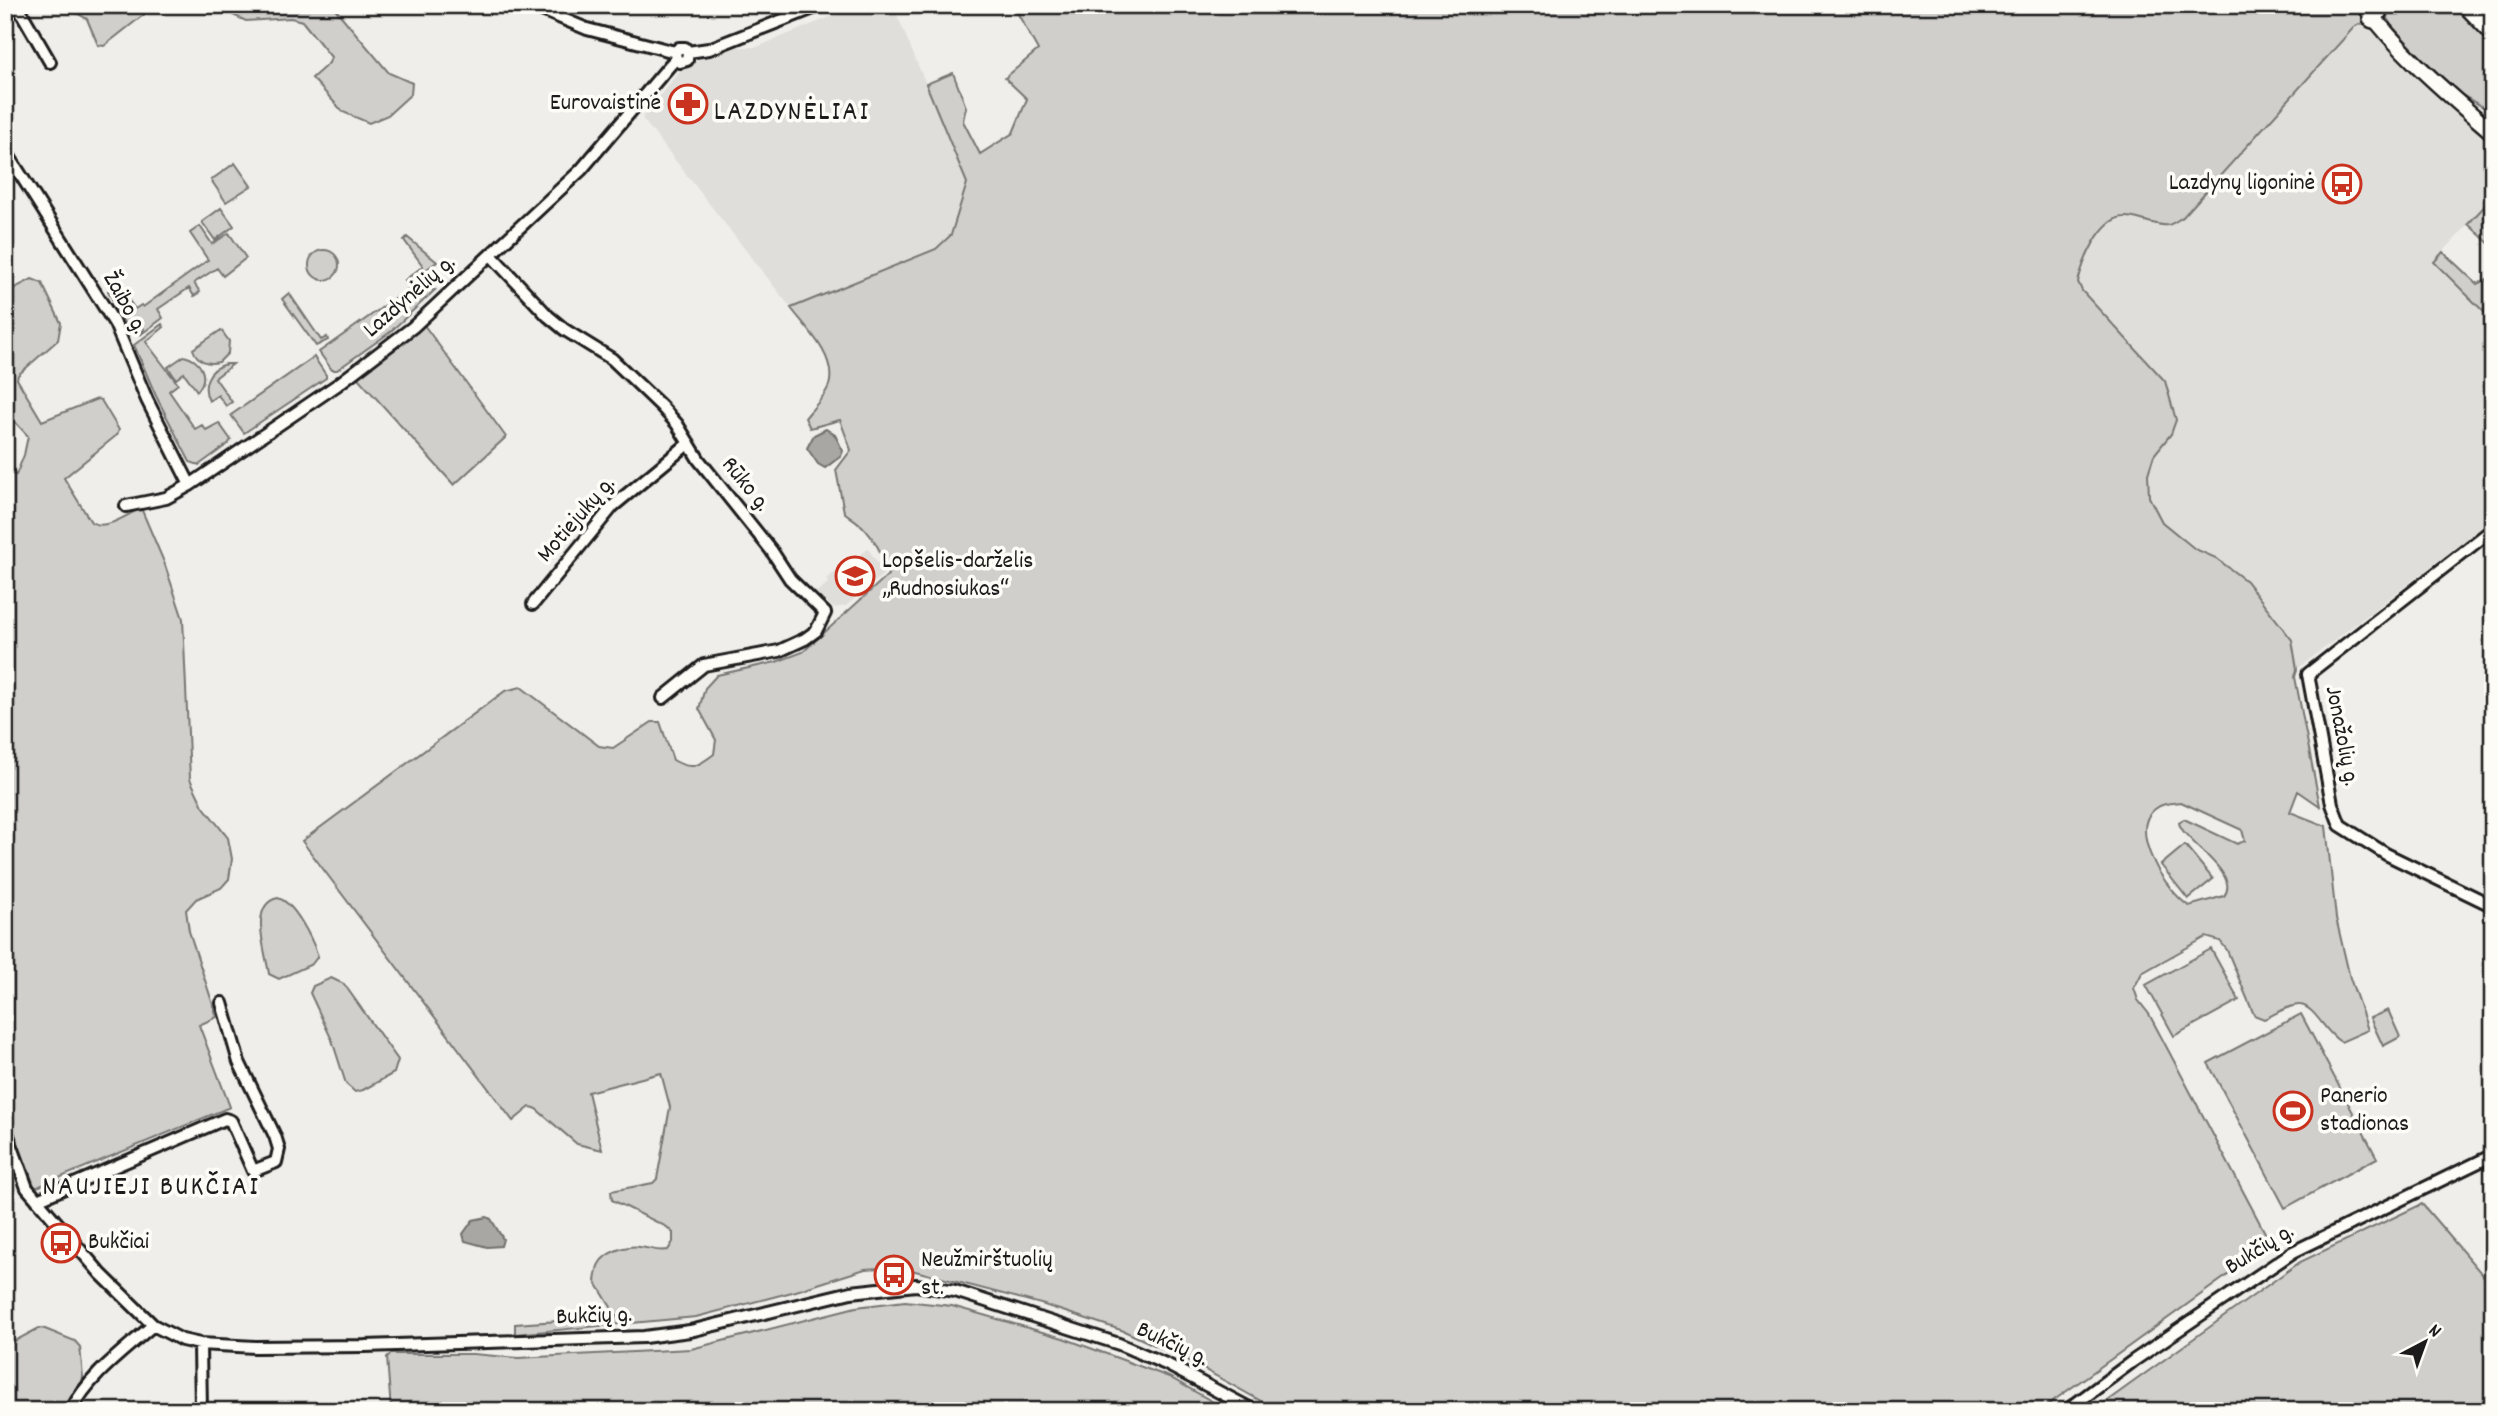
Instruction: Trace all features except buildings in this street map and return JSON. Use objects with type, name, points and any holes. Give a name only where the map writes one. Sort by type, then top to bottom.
[{"type":"highway","points":[[2468,5],[2493,31]]},
{"type":"street","points":[[17,5],[50,62]]},
{"type":"street","points":[[530,5],[587,29],[676,56]]},
{"type":"street","name":"Lazdynėlių g.","points":[[126,506],[166,498],[190,485],[337,385],[413,327],[581,170],[676,56],[680,62],[687,60],[688,52],[721,44],[821,5]]},
{"type":"street","points":[[2372,9],[2406,54],[2493,133]]},
{"type":"street","name":"Žaibo g.","points":[[5,150],[110,315],[190,485]]},
{"type":"street","name":"Rūko g.","points":[[491,255],[548,316],[630,374],[677,424],[699,460],[771,550],[790,579],[825,612],[816,631],[805,639],[779,651],[704,665],[663,698]]},
{"type":"street","name":"Motiejukų g.","points":[[533,604],[613,506],[690,443]]},
{"type":"street","name":"Jonažolių g.","points":[[2493,529],[2308,674],[2332,804],[2340,825],[2386,854],[2493,906]]},
{"type":"street","points":[[37,1200],[225,1119],[231,1121],[253,1171],[276,1162],[279,1149],[275,1136],[239,1062],[222,1003]]},
{"type":"street","name":"Bukčių g.","points":[[7,1133],[27,1188],[101,1274],[153,1325],[182,1340],[200,1345],[255,1348],[644,1337],[690,1331],[851,1292],[916,1285],[955,1291],[1119,1344],[1168,1365],[1255,1411]]},
{"type":"street","name":"Bukčių g.","points":[[2066,1411],[2293,1252],[2493,1155]]},
{"type":"street","points":[[71,1411],[100,1373],[153,1325]]},
{"type":"street","points":[[200,1345],[201,1411]]},
{"type":"shaded area","points":[[71,5],[156,5],[104,46],[98,45],[87,19],[75,12]]},
{"type":"shaded area","points":[[211,5],[332,5],[389,73],[412,83],[411,94],[388,115],[369,123],[343,112],[312,78],[329,63],[331,57],[302,21],[291,18],[246,21]]},
{"type":"shaded area","points":[[859,5],[893,5],[967,183],[951,234],[944,244],[791,308],[642,118],[681,69],[695,61],[738,47],[757,47]]},
{"type":"shaded area","points":[[1013,5],[2357,5],[2365,16],[2365,22],[2355,26],[2183,217],[2163,225],[2129,217],[2115,219],[2094,242],[2078,282],[2082,291],[2165,381],[2176,420],[2171,434],[2154,455],[2148,474],[2149,497],[2162,522],[2195,549],[2216,558],[2246,581],[2292,640],[2297,669],[2295,677],[2320,806],[2298,791],[2290,812],[2326,826],[2336,918],[2350,978],[2368,1030],[2341,1042],[2311,1010],[2300,1005],[2264,1019],[2254,1015],[2227,950],[2220,941],[2206,937],[2142,973],[2134,988],[2138,1000],[2149,1014],[2271,1244],[2039,1411],[1279,1411],[1187,1360],[1124,1331],[1041,1304],[900,1267],[865,1269],[796,1291],[696,1317],[515,1334],[515,1324],[617,1317],[595,1281],[597,1268],[602,1260],[617,1250],[629,1247],[668,1250],[673,1242],[673,1233],[667,1227],[612,1200],[611,1191],[653,1183],[657,1179],[670,1107],[661,1073],[588,1092],[602,1150],[577,1144],[535,1108],[530,1107],[513,1121],[302,841],[505,691],[521,687],[599,746],[613,748],[652,722],[660,722],[673,760],[695,766],[714,754],[716,740],[699,709],[705,688],[717,675],[776,662],[803,652],[888,575],[871,537],[844,512],[836,470],[851,450],[840,420],[810,428],[805,418],[827,390],[830,371],[818,342],[791,308],[936,249],[951,235],[967,183],[926,84],[953,73],[966,107],[963,121],[980,154],[1013,133],[1027,99],[1005,78],[1038,50]],"holes":[[[2181,802],[2242,830],[2245,841],[2237,844],[2184,819],[2179,823],[2190,839],[2219,868],[2227,887],[2224,896],[2189,906],[2161,875],[2147,845],[2145,831],[2147,819],[2155,809],[2164,804]]]},
{"type":"shaded area","points":[[2389,5],[2454,5],[2493,44],[2493,113],[2459,93],[2417,53],[2391,25],[2387,18]]},
{"type":"shaded area","points":[[2365,22],[2433,89],[2493,141],[2493,197],[2434,262],[2493,321],[2493,519],[2297,669],[2292,640],[2216,558],[2195,549],[2162,522],[2149,497],[2148,473],[2153,455],[2171,434],[2176,420],[2165,381],[2082,291],[2078,282],[2082,267],[2102,230],[2111,221],[2123,217],[2168,225],[2279,111],[2355,26]]},
{"type":"shaded area","points":[[235,163],[251,186],[226,202],[211,180]]},
{"type":"shaded area","points":[[2493,197],[2493,247],[2468,224]]},
{"type":"shaded area","points":[[221,208],[234,226],[215,240],[202,222]]},
{"type":"shaded area","points":[[200,226],[212,244],[229,233],[246,258],[223,276],[217,268],[194,283],[200,292],[194,296],[189,288],[158,309],[163,318],[140,335],[144,329],[139,322],[127,329],[108,291],[118,285],[135,309],[141,305],[143,307],[208,260],[190,233]]},
{"type":"shaded area","points":[[407,237],[437,262],[407,283],[405,280],[423,266],[404,240]]},
{"type":"shaded area","points":[[324,250],[335,254],[339,265],[335,276],[324,280],[313,276],[309,265],[313,254]]},
{"type":"shaded area","points":[[2443,252],[2477,284],[2493,276],[2493,321],[2434,262]]},
{"type":"shaded area","points":[[32,279],[42,283],[61,323],[58,340],[18,375],[17,379],[42,421],[97,399],[101,400],[119,430],[117,435],[64,478],[91,522],[103,525],[141,508],[164,562],[183,619],[190,779],[203,806],[228,838],[232,859],[229,879],[221,888],[196,899],[186,910],[189,931],[217,1017],[199,1025],[230,1107],[35,1188],[5,1108],[5,472],[16,475],[28,436],[5,411],[5,293]]},
{"type":"shaded area","points":[[411,287],[435,290],[389,333],[337,370],[332,370],[319,352]]},
{"type":"shaded area","points":[[289,293],[321,340],[327,337],[328,340],[316,346],[282,299]]},
{"type":"shaded area","points":[[162,324],[164,327],[146,342],[178,384],[169,391],[195,429],[202,425],[206,430],[219,423],[231,440],[199,465],[190,462],[156,396],[134,345]]},
{"type":"shaded area","points":[[424,325],[506,437],[454,485],[357,377]]},
{"type":"shaded area","points":[[221,330],[229,341],[228,353],[219,362],[210,363],[200,359],[193,349]]},
{"type":"shaded area","points":[[184,356],[195,361],[202,370],[203,380],[197,391],[184,373],[176,379],[168,367]]},
{"type":"shaded area","points":[[314,357],[326,378],[244,433],[231,415]]},
{"type":"shaded area","points":[[226,364],[233,364],[215,378],[232,402],[226,406],[218,395],[209,401],[206,384],[215,370]]},
{"type":"shaded area","points":[[826,429],[835,435],[843,451],[841,456],[825,468],[818,464],[807,448],[814,435]]},
{"type":"shaded area","name":"Lopšelis-darželis „Rudnosiukas“","points":[[868,549],[885,573],[846,606],[834,608],[815,593],[828,583],[826,579]]},
{"type":"shaded area","points":[[2185,845],[2213,879],[2188,899],[2161,865]]},
{"type":"shaded area","points":[[278,898],[297,914],[318,956],[312,964],[279,979],[269,974],[261,930],[264,909],[269,902]]},
{"type":"shaded area","points":[[2211,949],[2239,1000],[2174,1036],[2146,985]]},
{"type":"shaded area","points":[[331,978],[344,984],[398,1060],[394,1073],[355,1092],[346,1084],[332,1040],[310,993],[313,986]]},
{"type":"shaded area","points":[[2388,1010],[2400,1037],[2383,1046],[2370,1018]]},
{"type":"shaded area","name":"Panerio stadionas","points":[[2301,1014],[2377,1158],[2285,1208],[2208,1063]]},
{"type":"shaded area","points":[[2422,1204],[2493,1287],[2493,1411],[2093,1411],[2300,1262]]},
{"type":"shaded area","points":[[487,1217],[503,1239],[501,1246],[487,1247],[465,1241],[463,1234],[473,1220]]},
{"type":"shaded area","points":[[905,1301],[952,1306],[1063,1338],[1169,1377],[1229,1411],[391,1411],[387,1357],[391,1354],[473,1354],[518,1358],[691,1349],[856,1307]]},
{"type":"shaded area","points":[[39,1328],[75,1341],[80,1347],[83,1377],[81,1386],[64,1411],[5,1411],[5,1346]]},
{"type":"place","name":"Eurovaistinė","points":[[688,104]]},
{"type":"place","name":"Lazdynų ligoninė","points":[[2342,184]]},
{"type":"place","name":"Lopšelis-darželis „Rudnosiukas“","points":[[855,576]]},
{"type":"place","name":"Panerio stadionas","points":[[2293,1111]]},
{"type":"place","name":"Bukčiai","points":[[61,1243]]},
{"type":"place","name":"Neužmirštuolių st.","points":[[894,1275]]},
{"type":"district","name":"LAZDYNĖLIAI","points":[[792,114]]},
{"type":"district","name":"NAUJIEJI BUKČIAI","points":[[151,1189]]}]
